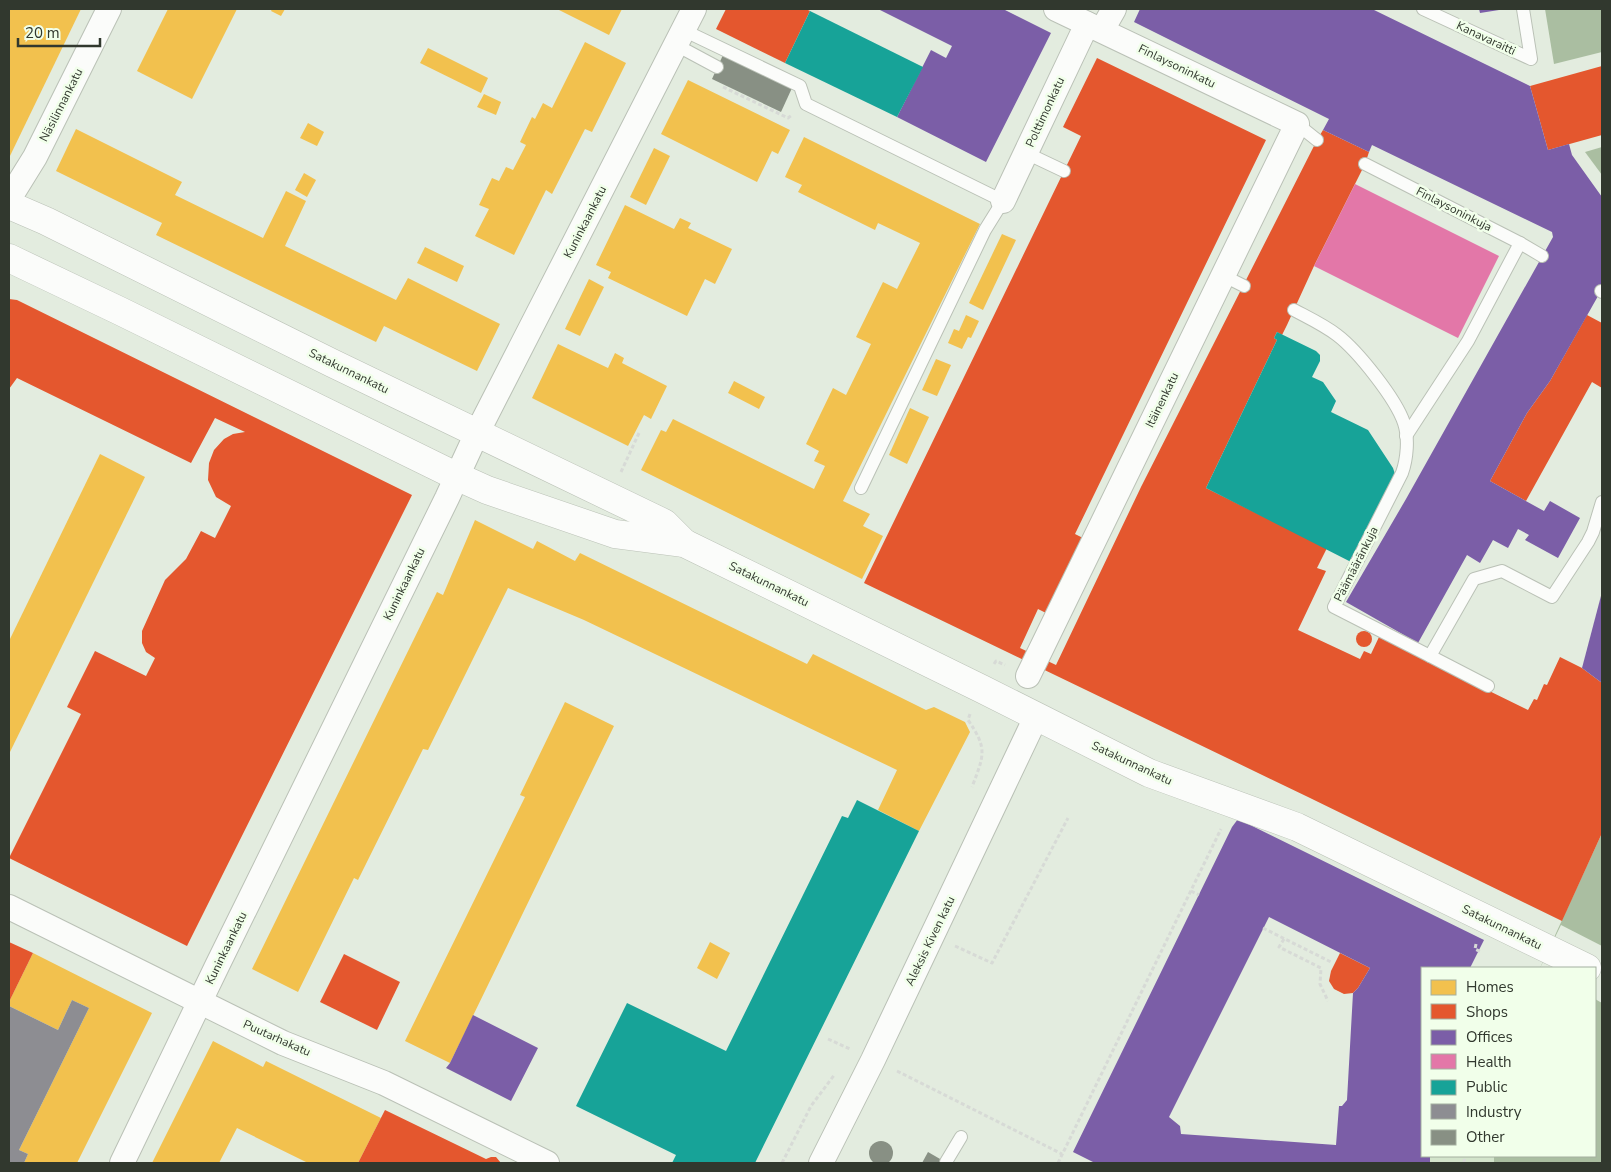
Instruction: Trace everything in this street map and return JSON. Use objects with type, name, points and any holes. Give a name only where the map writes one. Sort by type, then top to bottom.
[{"type":"main road","name":"Satakunnankatu","points":[[9,205],[664,523],[684,543],[1149,773],[1297,827],[1585,967]]},
{"type":"main road","name":"Satakunnankatu","points":[[9,258],[488,490],[615,534],[684,543]]},
{"type":"street","name":"Näsilinnankatu","points":[[9,199],[35,157],[109,9]]},
{"type":"street","name":"Kuninkaankatu","points":[[122,1163],[477,433],[694,9]]},
{"type":"street","name":"Finlaysoninkatu","points":[[1056,9],[1297,124]]},
{"type":"street","name":"Polttimonkatu","points":[[1003,201],[1026,153],[1094,27],[1114,9]]},
{"type":"street","name":"Itäinenkatu","points":[[1028,676],[1124,478],[1234,281],[1297,124]]},
{"type":"street","name":"Aleksis Kiven katu","points":[[821,1163],[1036,717]]},
{"type":"street","name":"Puutarhakatu","points":[[9,907],[283,1043],[384,1083],[547,1163]]},
{"type":"lane","name":"Kanavaraitti","points":[[1423,9],[1530,59],[1523,9]]},
{"type":"lane","points":[[679,38],[717,67]]},
{"type":"lane","points":[[679,38],[800,86],[806,104],[1003,201],[985,230],[861,488]]},
{"type":"lane","points":[[1297,124],[1317,140]]},
{"type":"lane","points":[[1026,153],[1064,171]]},
{"type":"lane","name":"Finlaysoninkuja","points":[[1365,164],[1542,256]]},
{"type":"lane","points":[[1406,436],[1468,341],[1520,243]]},
{"type":"lane","points":[[1294,310],[1324,326],[1352,348],[1376,376],[1392,401],[1404,424],[1406,436]]},
{"type":"lane","name":"Päämääränkuja","points":[[1406,436],[1405,466],[1400,478],[1334,607],[1430,656]]},
{"type":"lane","points":[[1488,686],[1430,656],[1474,579],[1502,572],[1552,597],[1588,542],[1602,502]]},
{"type":"lane","points":[[946,1162],[961,1136]]},
{"type":"path","points":[[719,85],[788,118],[806,104]]},
{"type":"path","points":[[621,472],[639,433]]},
{"type":"path","points":[[968,794],[983,758],[980,737]]},
{"type":"path","points":[[932,935],[992,963],[1068,818]]},
{"type":"path","points":[[1058,1163],[1224,823]]},
{"type":"path","points":[[1190,891],[1199,895]]},
{"type":"path","points":[[1263,928],[1331,962]]},
{"type":"path","points":[[1284,939],[1279,947],[1321,968],[1320,984],[1328,1001]]},
{"type":"path","points":[[828,1039],[1062,1154]]},
{"type":"path","points":[[846,1055],[849,1048]]},
{"type":"path","points":[[782,1163],[811,1106],[837,1070]]},
{"type":"shaded area","points":[[1545,9],[1602,9],[1602,52],[1554,64]]},
{"type":"shaded area","points":[[1602,147],[1602,175],[1585,152]]},
{"type":"shaded area","points":[[1602,833],[1602,1163],[1494,1163],[1494,1157],[1596,1157],[1596,967],[1540,967]]},
{"type":"shaded area","points":[[1430,1157],[1494,1157],[1494,1163],[1429,1163]]},
{"type":"pier","points":[[1561,925],[1602,946],[1602,1003],[1596,1000],[1596,967],[1540,967]]},
{"type":"building: Homes","points":[[9,9],[81,9],[9,158]]},
{"type":"building: Homes","points":[[168,9],[237,9],[192,99],[137,71]]},
{"type":"building: Homes","points":[[272,9],[285,9],[281,16],[271,11]]},
{"type":"building: Homes","points":[[557,9],[622,9],[609,35]]},
{"type":"building: Homes","points":[[585,42],[626,63],[592,132],[585,129],[552,194],[546,190],[514,255],[475,236],[489,209],[479,205],[492,178],[499,181],[506,167],[513,170],[526,145],[520,142],[532,117],[535,119],[543,103],[552,108]]},
{"type":"building: Homes","points":[[428,48],[488,78],[481,93],[420,63]]},
{"type":"building: Homes","points":[[688,80],[790,130],[778,154],[772,151],[757,182],[661,134]]},
{"type":"building: Homes","points":[[484,94],[501,102],[496,115],[477,107]]},
{"type":"building: Homes","points":[[308,123],[324,132],[317,146],[300,138]]},
{"type":"building: Homes","points":[[76,129],[182,182],[175,195],[263,238],[286,191],[306,201],[285,246],[396,300],[408,278],[500,324],[477,371],[384,326],[376,342],[156,235],[162,223],[56,171]]},
{"type":"building: Homes","points":[[804,137],[980,224],[843,501],[870,514],[863,526],[883,536],[862,579],[641,470],[661,430],[666,432],[673,419],[814,489],[825,466],[814,461],[819,451],[806,444],[833,388],[846,395],[871,344],[856,337],[883,282],[897,289],[920,243],[878,223],[875,230],[798,192],[802,185],[785,177]]},
{"type":"building: Homes","points":[[654,148],[670,156],[646,205],[630,197]]},
{"type":"building: Homes","points":[[304,173],[316,180],[307,197],[295,190]]},
{"type":"building: Homes","points":[[625,205],[674,229],[680,218],[691,223],[688,228],[732,249],[715,284],[705,279],[687,316],[608,278],[611,272],[596,265]]},
{"type":"building: Homes","points":[[1002,234],[1016,240],[983,310],[969,303]]},
{"type":"building: Homes","points":[[425,247],[464,266],[457,282],[417,263]]},
{"type":"building: Homes","points":[[589,279],[604,287],[580,336],[565,329]]},
{"type":"building: Homes","points":[[966,315],[979,321],[971,338],[968,337],[962,349],[948,343],[954,329],[959,331]]},
{"type":"building: Homes","points":[[558,344],[608,368],[615,353],[624,358],[622,363],[667,386],[651,419],[644,415],[628,446],[532,398]]},
{"type":"building: Homes","points":[[936,359],[951,365],[937,396],[922,390]]},
{"type":"building: Homes","points":[[734,381],[765,397],[759,409],[728,393]]},
{"type":"building: Homes","points":[[910,408],[929,417],[907,464],[889,455]]},
{"type":"building: Homes","points":[[100,454],[145,477],[9,754],[9,641]]},
{"type":"building: Homes","points":[[475,520],[533,549],[537,541],[575,561],[580,553],[807,664],[813,654],[926,710],[934,707],[965,722],[970,732],[919,831],[878,810],[897,770],[584,620],[508,588],[428,750],[423,749],[358,880],[354,878],[298,992],[252,969],[437,592],[443,595]]},
{"type":"building: Homes","points":[[565,702],[614,726],[450,1063],[405,1041],[525,797],[520,795]]},
{"type":"building: Homes","points":[[710,942],[730,953],[717,979],[697,968]]},
{"type":"building: Homes","points":[[33,953],[152,1013],[77,1163],[24,1163],[28,1154],[19,1150],[89,1008],[72,1000],[58,1030],[9,1006],[9,1002]]},
{"type":"building: Homes","points":[[213,1041],[263,1067],[266,1061],[381,1118],[358,1163],[308,1163],[237,1128],[219,1163],[152,1163]]},
{"type":"building: Shops","points":[[726,9],[806,9],[810,11],[785,63],[716,29]]},
{"type":"building: Shops","points":[[1097,58],[1266,140],[1075,534],[1089,541],[1052,616],[1038,609],[1020,648],[1056,665],[1141,487],[1323,130],[1369,152],[1365,164],[1282,335],[1277,332],[1274,338],[1277,340],[1206,488],[1327,548],[1317,568],[1326,571],[1298,630],[1360,659],[1364,651],[1371,654],[1379,637],[1528,710],[1534,699],[1537,700],[1544,684],[1547,685],[1560,657],[1582,668],[1602,683],[1602,833],[1562,921],[864,583],[1081,136],[1063,127]]},
{"type":"building: Shops","points":[[1602,66],[1602,135],[1548,150],[1530,86]]},
{"type":"building: Shops","points":[[9,299],[17,300],[412,495],[187,946],[9,858],[81,714],[67,707],[95,651],[146,676],[155,658],[146,652],[142,643],[142,631],[165,580],[186,559],[201,531],[215,538],[231,506],[216,497],[208,480],[209,463],[214,450],[224,439],[233,434],[245,432],[215,418],[191,463],[17,378],[9,389]]},
{"type":"building: Shops","points":[[1587,315],[1602,323],[1602,388],[1592,382],[1526,501],[1490,481],[1527,413],[1550,381]]},
{"type":"building: Shops","points":[[1364,631],[1372,639],[1364,647],[1356,639]]},
{"type":"building: Shops","points":[[9,942],[33,953],[9,1002]]},
{"type":"building: Shops","points":[[1340,953],[1370,968],[1353,993],[1344,994],[1334,989],[1329,981],[1331,971]]},
{"type":"building: Shops","points":[[344,954],[400,982],[377,1030],[320,1002]]},
{"type":"building: Shops","points":[[385,1110],[486,1159],[496,1157],[501,1163],[358,1163]]},
{"type":"building: Offices","points":[[878,9],[1003,9],[1051,33],[986,162],[897,117],[931,50],[946,58],[952,46]]},
{"type":"building: Offices","points":[[1140,9],[1372,9],[1530,86],[1548,150],[1569,144],[1572,155],[1602,197],[1602,289],[1550,381],[1527,413],[1490,481],[1544,511],[1550,501],[1580,518],[1558,558],[1525,540],[1529,535],[1518,529],[1508,548],[1493,540],[1480,563],[1467,555],[1418,643],[1346,602],[1553,237],[1552,232],[1372,145],[1369,152],[1323,130],[1329,119],[1134,22]]},
{"type":"building: Offices","points":[[1479,9],[1498,9],[1499,10],[1480,13]]},
{"type":"building: Offices","points":[[1602,592],[1602,683],[1582,668]]},
{"type":"building: Offices","points":[[1238,819],[1484,940],[1470,967],[1421,967],[1421,1157],[1430,1157],[1430,1163],[1095,1163],[1073,1152],[1232,827]],"holes":[[[1269,917],[1370,968],[1353,993],[1347,1100],[1342,1106],[1339,1106],[1336,1145],[1181,1134],[1180,1126],[1169,1117]]]},
{"type":"building: Offices","points":[[473,1015],[538,1048],[511,1101],[446,1068]]},
{"type":"building: Health","points":[[1355,184],[1499,256],[1458,338],[1314,266]]},
{"type":"building: Public","points":[[810,11],[923,67],[897,117],[785,63]]},
{"type":"building: Public","points":[[1277,332],[1316,351],[1320,355],[1320,361],[1312,377],[1323,382],[1336,401],[1331,412],[1368,430],[1395,474],[1353,563],[1206,488],[1277,340],[1274,338]]},
{"type":"building: Public","points":[[857,800],[919,831],[755,1163],[672,1163],[676,1155],[576,1106],[627,1003],[726,1051],[842,816],[848,818]]},
{"type":"building: Industry","points":[[72,1000],[89,1008],[19,1150],[28,1154],[24,1163],[9,1163],[9,1006],[58,1030]]},
{"type":"building: Other","points":[[723,55],[792,88],[781,112],[712,79]]},
{"type":"building: Other","points":[[881,1141],[889,1145],[893,1153],[889,1161],[881,1165],[873,1161],[869,1153],[873,1145]]},
{"type":"building: Other","points":[[928,1152],[947,1163],[922,1163]]}]
